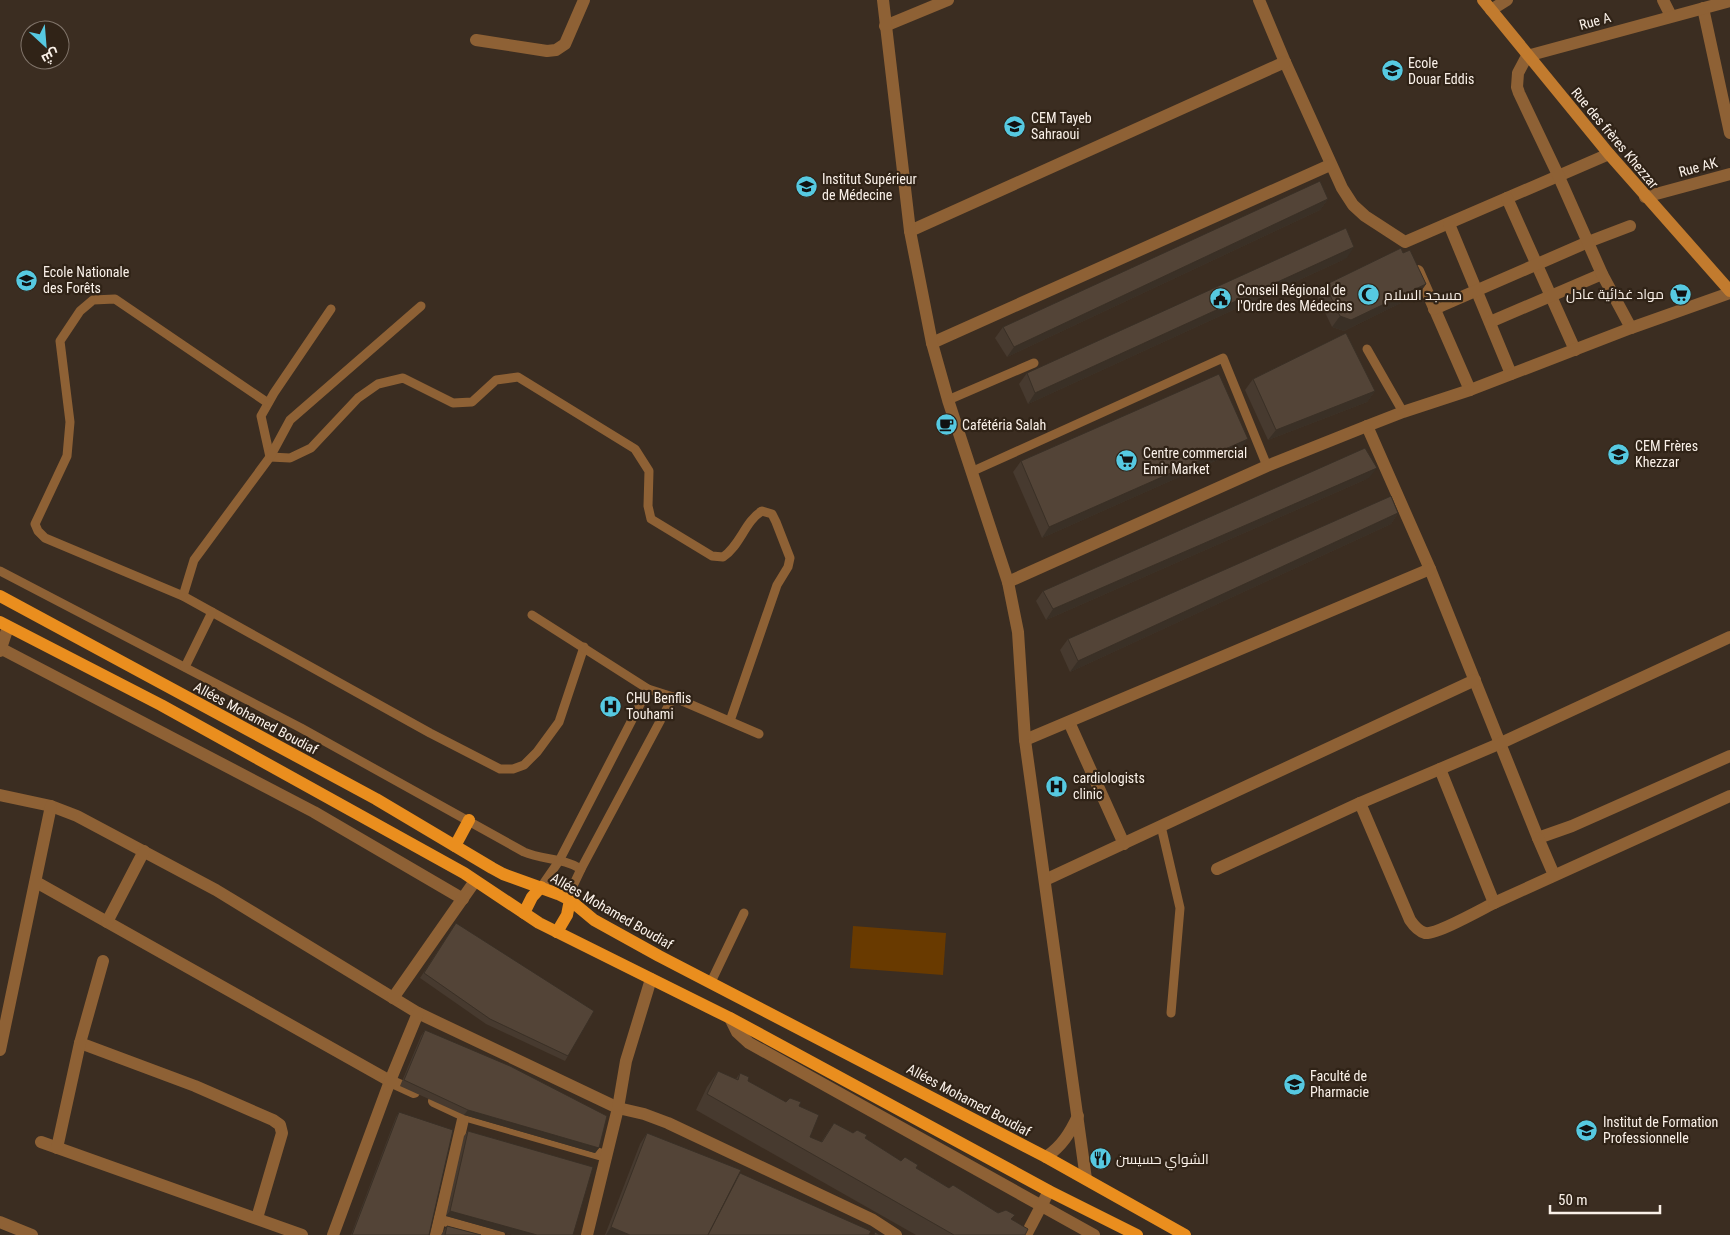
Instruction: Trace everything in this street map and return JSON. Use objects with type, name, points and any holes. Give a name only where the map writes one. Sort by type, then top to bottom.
[{"type":"main road","name":"Rue des frères Khezzar","points":[[1487,5],[1608,154],[1730,292]]},
{"type":"main road","name":"Allées Mohamed Boudiaf","points":[[0,596],[376,799],[503,874],[541,887],[570,900],[594,920],[1046,1157],[1185,1235]]},
{"type":"main road","points":[[4,625],[50,646],[161,705],[475,881],[539,924],[730,1018],[1049,1191],[1137,1235]]},
{"type":"main road","points":[[455,846],[469,820]]},
{"type":"main road","points":[[524,913],[532,898],[541,887]]},
{"type":"main road","points":[[557,932],[567,915],[570,900]]},
{"type":"street","points":[[476,40],[547,51],[556,50],[565,44],[584,0]]},
{"type":"street","points":[[883,0],[910,231],[932,343],[948,400],[1008,582],[1018,632],[1025,740],[1086,1179]]},
{"type":"street","points":[[885,26],[948,0]]},
{"type":"street","points":[[1259,0],[1330,165],[1342,188],[1353,205],[1409,251],[1470,390]]},
{"type":"street","points":[[1487,5],[1507,0]]},
{"type":"street","points":[[1662,0],[1671,16]]},
{"type":"street","name":"Rue A","points":[[1527,56],[1730,1]]},
{"type":"street","points":[[1704,8],[1730,133]]},
{"type":"street","points":[[1527,56],[1518,73],[1517,86],[1602,274],[1631,328]]},
{"type":"street","points":[[910,231],[1285,62]]},
{"type":"street","points":[[1409,251],[1449,224],[1608,154]]},
{"type":"street","points":[[932,343],[1330,165]]},
{"type":"street","name":"Rue AK","points":[[1645,197],[1730,174]]},
{"type":"street","points":[[1507,198],[1575,350]]},
{"type":"street","points":[[1449,224],[1511,374]]},
{"type":"street","points":[[1434,309],[1588,242],[1630,226]]},
{"type":"street","points":[[1490,322],[1602,274]]},
{"type":"street","points":[[1008,582],[1267,466],[1403,412],[1470,390],[1730,292]]},
{"type":"street","points":[[1367,426],[1430,570],[1554,875]]},
{"type":"street","points":[[1025,740],[1430,570]]},
{"type":"street","points":[[4,625],[0,649],[314,812],[463,899]]},
{"type":"street","points":[[1217,869],[1360,802],[1501,743],[1730,637]]},
{"type":"street","points":[[1045,880],[1475,680]]},
{"type":"street","points":[[1069,722],[1124,844]]},
{"type":"street","points":[[1538,838],[1572,826],[1730,756]]},
{"type":"street","points":[[1440,769],[1494,903]]},
{"type":"street","points":[[0,795],[51,806],[77,816],[216,890],[418,1013],[618,1108],[644,1114],[668,1123],[873,1220],[896,1235]]},
{"type":"street","points":[[1360,802],[1414,927],[1426,933],[1432,933],[1554,875],[1730,796]]},
{"type":"street","points":[[0,1050],[51,806]]},
{"type":"street","points":[[107,922],[144,851]]},
{"type":"street","points":[[393,998],[475,881]]},
{"type":"street","points":[[36,882],[390,1081],[464,1115],[606,1156]]},
{"type":"street","points":[[57,1148],[80,1043],[103,961]]},
{"type":"street","points":[[588,1235],[631,1044],[652,979]]},
{"type":"street","points":[[333,1235],[390,1081],[418,1013]]},
{"type":"street","points":[[730,1018],[737,1032],[749,1043],[1094,1235]]},
{"type":"street","points":[[80,1043],[195,1086],[274,1120],[280,1125],[282,1133],[257,1218]]},
{"type":"street","points":[[436,1235],[464,1115]]},
{"type":"street","points":[[1046,1157],[1055,1151],[1066,1139],[1078,1116]]},
{"type":"street","points":[[41,1142],[302,1235]]},
{"type":"street","points":[[1026,1235],[1049,1191]]},
{"type":"street","points":[[440,1219],[499,1235]]},
{"type":"street","points":[[866,1235],[873,1220]]},
{"type":"street","points":[[0,1222],[32,1235]]},
{"type":"lane","points":[[268,404],[115,300],[93,300],[80,310],[60,341],[70,422],[67,456],[35,524],[38,531],[45,538],[182,596],[421,729],[500,769],[513,769],[524,764],[537,752],[559,722],[584,647]]},
{"type":"lane","points":[[182,596],[194,560],[270,457],[290,420],[420,306]]},
{"type":"lane","points":[[270,457],[261,416],[330,309]]},
{"type":"lane","points":[[1367,349],[1403,412]]},
{"type":"lane","points":[[972,472],[1222,358],[1267,466]]},
{"type":"lane","points":[[948,400],[1034,363]]},
{"type":"lane","points":[[270,457],[290,458],[311,448],[358,398],[378,384],[404,378],[453,402],[472,402],[496,380],[518,377],[635,449],[649,471],[648,506],[651,518],[712,556],[723,557],[732,551],[756,515],[762,511],[772,514],[790,558],[788,567],[777,585],[730,721]]},
{"type":"lane","points":[[0,571],[301,728],[524,852],[537,857],[573,864],[581,869]]},
{"type":"lane","points":[[185,667],[212,612]]},
{"type":"lane","points":[[532,615],[648,689],[672,697],[759,734]]},
{"type":"lane","points":[[541,887],[559,861],[648,689]]},
{"type":"lane","points":[[570,900],[572,888],[581,869],[672,697]]},
{"type":"lane","points":[[1161,826],[1180,908],[1171,1013]]},
{"type":"lane","points":[[711,982],[744,913]]},
{"type":"shaded area","points":[[853,926],[946,933],[943,975],[850,968]]},
{"type":"building","points":[[1320,181],[1328,199],[1014,347],[1003,327]]},
{"type":"building","points":[[1346,228],[1354,247],[1035,393],[1027,373]]},
{"type":"building","name":"مسجد السلام","points":[[1401,248],[1403,253],[1410,250],[1426,284],[1351,320],[1340,316],[1325,285]]},
{"type":"building","points":[[1346,333],[1375,391],[1276,430],[1253,379]]},
{"type":"building","name":"Centre commercial Emir Market","points":[[1219,374],[1248,439],[1049,527],[1021,461]]},
{"type":"building","points":[[1365,448],[1377,468],[1053,609],[1043,591]]},
{"type":"building","points":[[1391,496],[1398,513],[1078,661],[1068,639]]},
{"type":"building","points":[[456,923],[594,1011],[568,1056],[490,1019],[424,973]]},
{"type":"building","points":[[425,1030],[510,1066],[607,1116],[599,1148],[468,1110],[404,1080]]},
{"type":"building","points":[[718,1071],[738,1080],[740,1073],[749,1077],[748,1081],[786,1102],[790,1098],[801,1102],[799,1106],[819,1115],[810,1137],[822,1142],[834,1123],[853,1133],[857,1130],[867,1135],[865,1138],[901,1161],[905,1157],[918,1165],[916,1168],[949,1188],[953,1185],[998,1213],[1006,1210],[1015,1215],[1011,1219],[1028,1229],[1025,1235],[954,1235],[707,1094]]},
{"type":"building","points":[[399,1112],[453,1130],[429,1235],[352,1235]]},
{"type":"building","points":[[468,1131],[593,1167],[573,1235],[537,1235],[450,1211]]},
{"type":"building","points":[[647,1133],[741,1170],[708,1235],[630,1235],[611,1227]]},
{"type":"building","points":[[740,1173],[871,1231],[869,1235],[708,1235]]},
{"type":"building","points":[[447,1226],[481,1235],[445,1235]]},
{"type":"place","name":"Ecole Douar Eddis","points":[[1392,71]]},
{"type":"place","name":"CEM Tayeb Sahraoui","points":[[1015,126]]},
{"type":"place","name":"Institut Supérieur de Médecine","points":[[806,187]]},
{"type":"place","name":"Ecole Nationale des Forêts","points":[[27,280]]},
{"type":"place","name":"مواد غذائية عادل","points":[[1680,294]]},
{"type":"place","name":"مسجد السلام","points":[[1368,295]]},
{"type":"place","name":"Conseil Régional de l'Ordre des Médecins","points":[[1221,298]]},
{"type":"place","name":"Cafétéria Salah","points":[[946,425]]},
{"type":"place","name":"CEM Frères Khezzar","points":[[1619,454]]},
{"type":"place","name":"Centre commercial Emir Market","points":[[1127,461]]},
{"type":"place","name":"CHU Benflis Touhami","points":[[610,706]]},
{"type":"place","name":"cardiologists clinic","points":[[1057,786]]},
{"type":"place","name":"Faculté de Pharmacie","points":[[1294,1084]]},
{"type":"place","name":"Institut de Formation Professionnelle","points":[[1587,1130]]},
{"type":"place","name":"الشواي حسيسن","points":[[1100,1159]]}]
